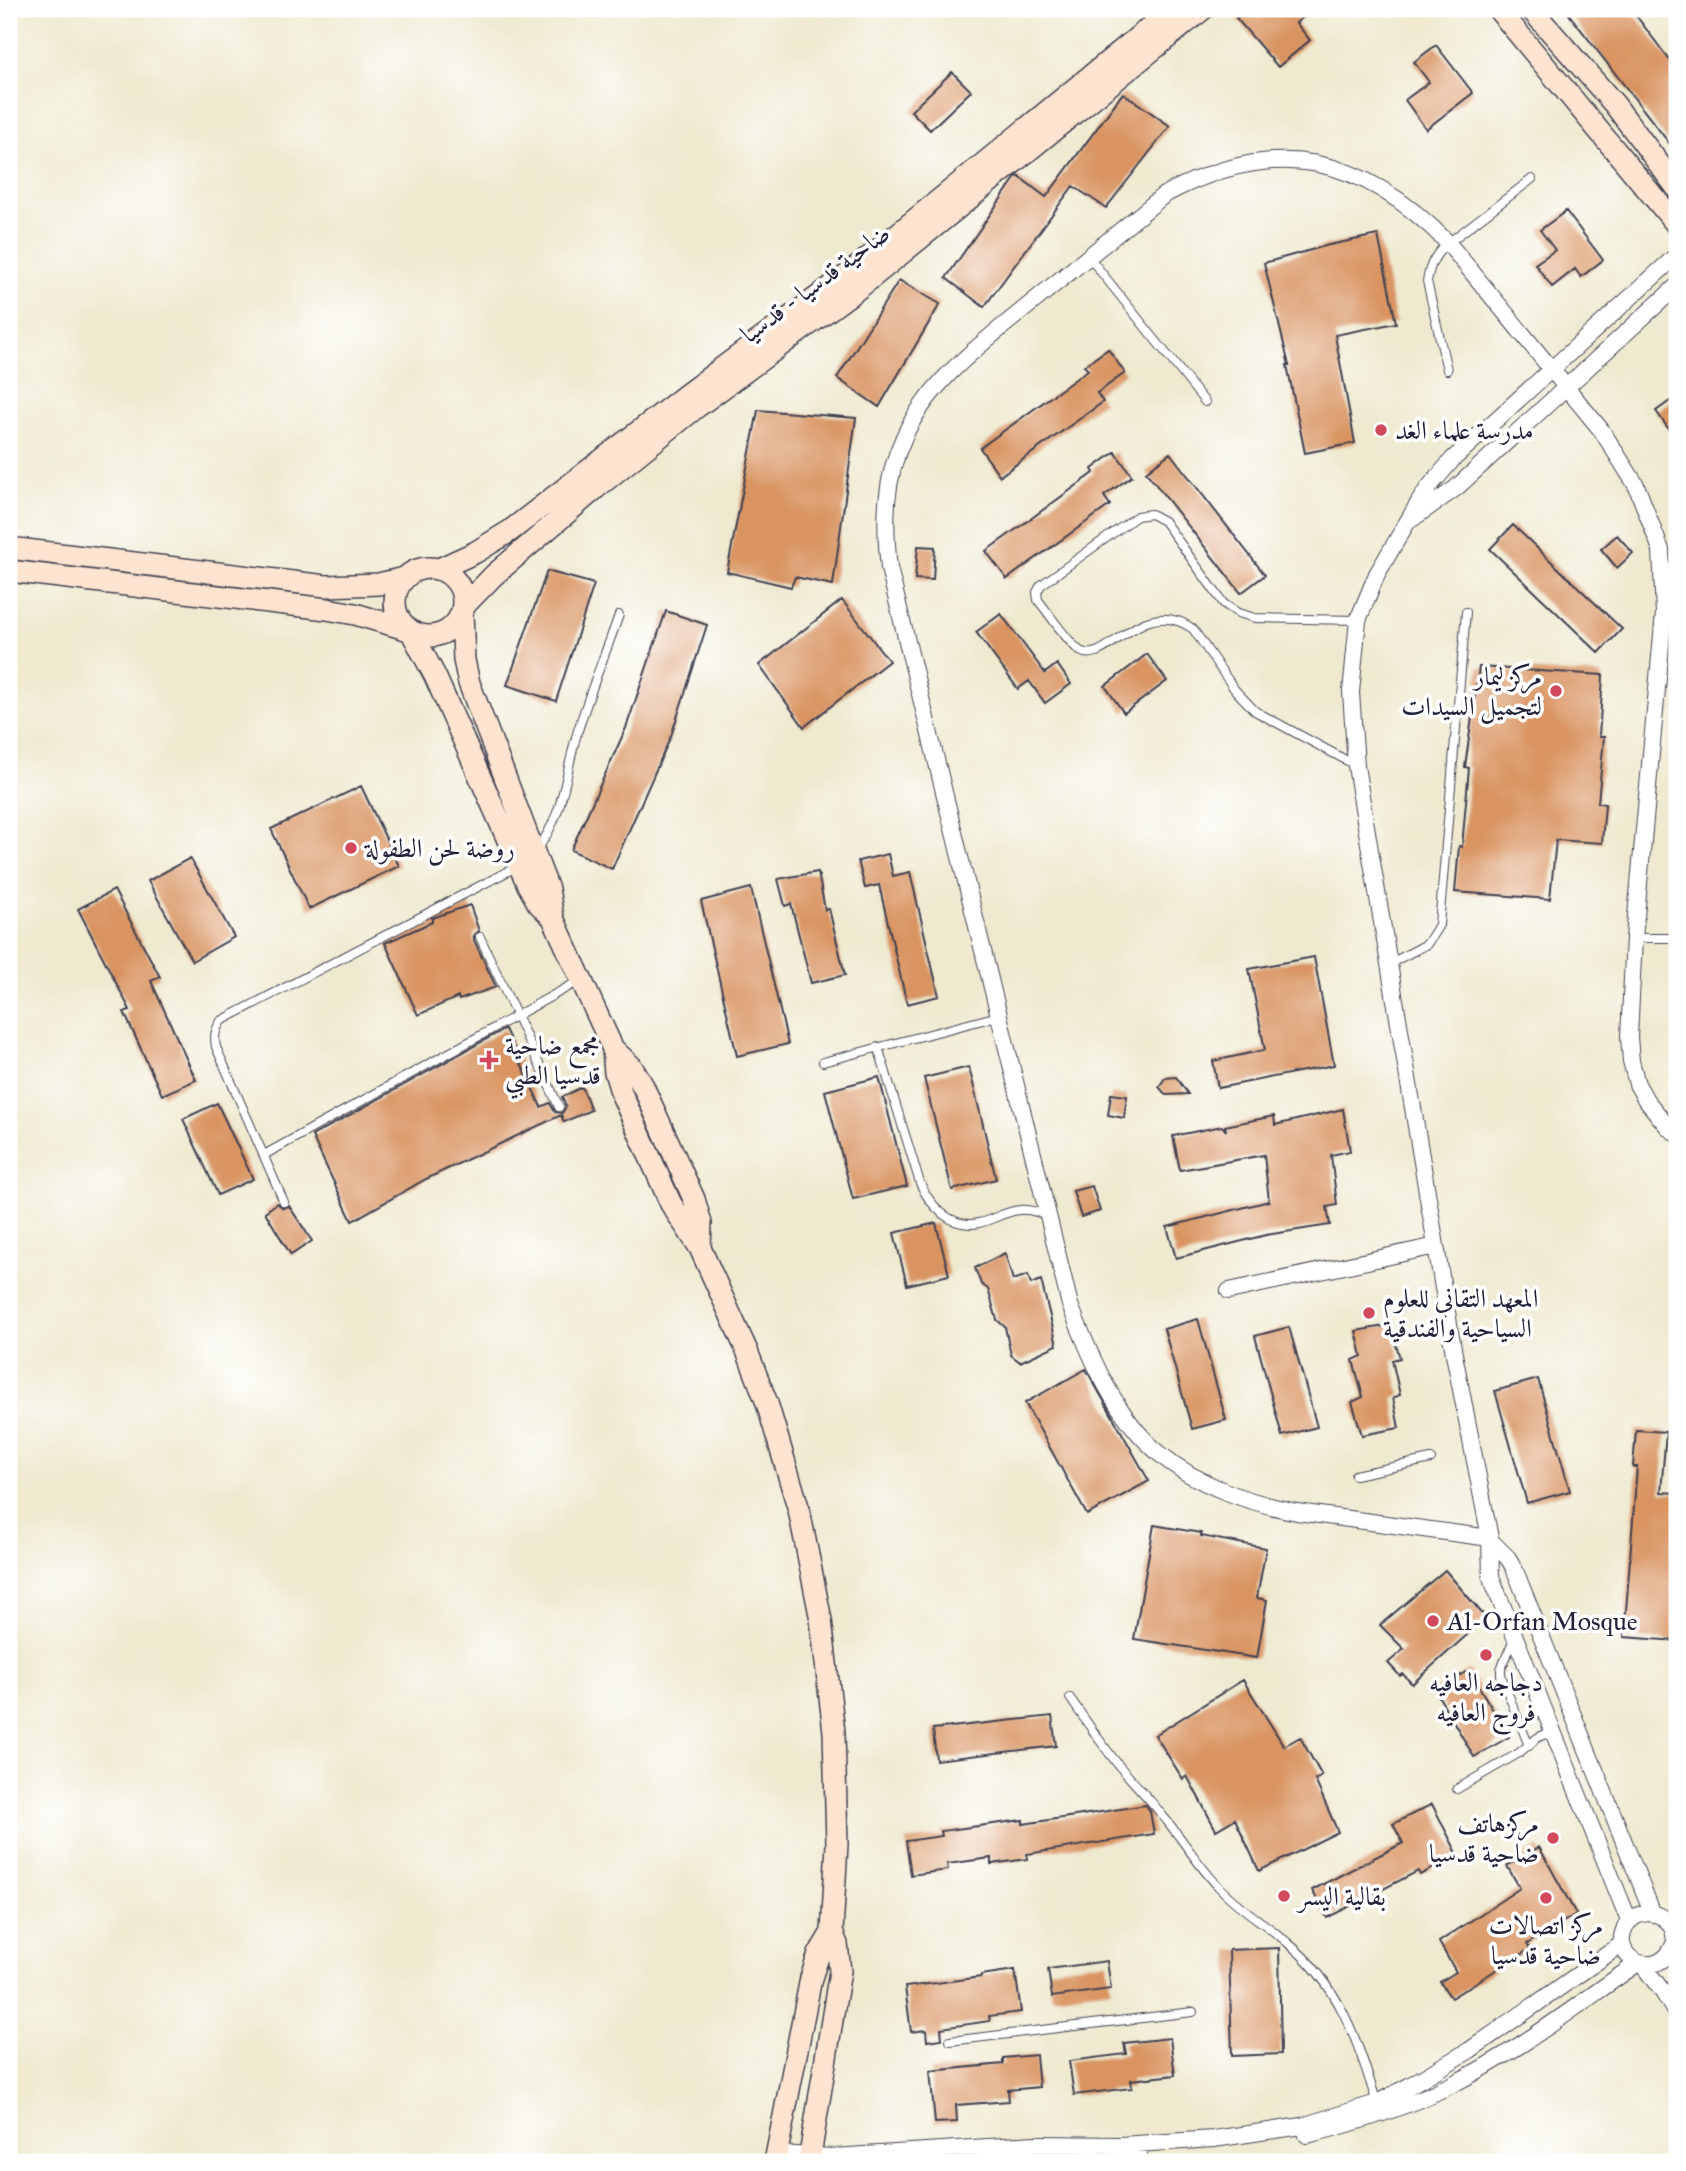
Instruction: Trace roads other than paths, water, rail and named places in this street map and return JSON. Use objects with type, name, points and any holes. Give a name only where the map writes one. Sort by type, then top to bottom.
[{"type":"main road","name":"ضاحية قدسيا - قدسيا","points":[[439,569],[476,552],[510,531],[687,394],[850,273],[1172,9]]},
{"type":"main road","name":"ضاحية قدسيا - قدسيا","points":[[463,609],[494,575],[596,488],[698,406],[860,287],[1203,9]]},
{"type":"main road","points":[[1498,9],[1677,225]]},
{"type":"main road","points":[[1531,9],[1615,105],[1677,188]]},
{"type":"main road","points":[[9,548],[326,586],[366,585],[404,578],[427,567],[450,574],[463,594],[464,660],[469,683],[526,859]]},
{"type":"main road","points":[[9,571],[327,609],[355,614],[423,636],[435,636],[447,631],[456,623],[463,609]]},
{"type":"main road","points":[[404,578],[397,590],[395,605],[399,619],[410,631],[435,676],[526,859],[548,889],[553,918],[614,1049],[615,1072],[622,1095],[671,1204],[701,1248],[742,1340],[767,1403],[799,1510],[828,1665],[834,1732],[837,1844],[832,1932],[839,1958],[839,1984],[810,2160]]},
{"type":"main road","points":[[776,2158],[815,1966],[832,1932]]},
{"type":"main road","points":[[785,2109],[788,2114],[800,2119],[816,2112]]},
{"type":"street","points":[[1677,1134],[1646,1100],[1637,1084],[1630,1061],[1634,938],[1664,614],[1661,550],[1636,485],[1602,431],[1448,243],[1422,216],[1380,186],[1332,166],[1279,160],[1229,167],[1195,178],[1164,195],[994,334],[928,396],[904,437],[890,479],[885,524],[889,568],[1070,1305],[1088,1352],[1108,1390],[1134,1427],[1160,1454],[1195,1476],[1232,1494],[1271,1507],[1491,1540],[1514,1568],[1658,1916],[1672,1929],[1677,1963]]},
{"type":"street","points":[[1629,1921],[1491,1577],[1491,1540],[1454,1354],[1356,766],[1351,692],[1358,620],[1377,574],[1429,487],[1447,466],[1677,255]]},
{"type":"street","points":[[1412,519],[1456,488],[1677,286]]},
{"type":"street","points":[[1229,1290],[1436,1246]]},
{"type":"street","points":[[1677,1907],[1658,1916],[1640,1914],[1629,1921],[1622,1936],[1626,1952],[1640,1964],[1663,1992],[1677,2015]]},
{"type":"street","points":[[1065,2162],[1215,2143],[1415,2101],[1481,2068],[1640,1964],[1658,1963],[1665,1958],[1675,1938]]},
{"type":"street","points":[[1379,2108],[1470,2050],[1622,1944]]},
{"type":"street","points":[[776,2158],[810,2160],[1035,2144],[1215,2143]]},
{"type":"street","points":[[1035,2144],[1035,2162]]},
{"type":"lane","points":[[1447,370],[1427,281],[1429,266],[1437,253],[1448,243],[1532,179]]},
{"type":"lane","points":[[1089,257],[1205,402]]},
{"type":"lane","points":[[1356,766],[1255,711],[1235,691],[1193,629],[1184,623],[1165,618],[1144,622],[1097,652],[1085,653],[1075,647],[1038,600],[1037,592],[1041,585],[1137,516],[1151,514],[1164,521],[1224,604],[1238,613],[1255,618],[1358,620]]},
{"type":"lane","points":[[1389,964],[1427,944],[1439,925],[1466,611]]},
{"type":"lane","points":[[284,1202],[216,1047],[216,1028],[221,1021],[526,859],[545,841],[555,820],[577,734],[619,615]]},
{"type":"lane","points":[[480,937],[559,1107]]},
{"type":"lane","points":[[1634,938],[1677,938]]},
{"type":"lane","points":[[264,1156],[582,980]]},
{"type":"lane","points":[[823,1062],[998,1016]]},
{"type":"lane","points":[[878,1047],[920,1183],[935,1209],[947,1218],[976,1224],[1022,1210],[1047,1216]]},
{"type":"lane","points":[[1355,1475],[1431,1459]]},
{"type":"lane","points":[[1514,1638],[1501,1669],[1501,1676],[1529,1746]]},
{"type":"lane","points":[[1070,1698],[1101,1743],[1164,1816],[1212,1880],[1240,1907],[1287,1942],[1325,1982],[1353,2030],[1379,2108]]},
{"type":"lane","points":[[1457,1789],[1552,1731]]},
{"type":"lane","points":[[950,2041],[1193,2012]]},
{"type":"place","name":"مدرسة علماء الغد","points":[[1381,430]]},
{"type":"place","name":"مركز ليمار لتجميل السيدات","points":[[1556,691]]},
{"type":"place","name":"روضة لحن الطفولة","points":[[351,848]]},
{"type":"place","name":"مجمع ضاحية قدسيا الطبي","points":[[489,1060]]},
{"type":"place","name":"المعهد التقاني للعلوم السياحية والفندقية","points":[[1369,1313]]},
{"type":"place","name":"Al-Orfan Mosque","points":[[1433,1621]]},
{"type":"place","name":"دجاجه العافيه فروج العافيه","points":[[1486,1655]]},
{"type":"place","name":"مركزهاتف ضاحية قدسيا","points":[[1553,1838]]},
{"type":"place","name":"بقالية اليسر","points":[[1284,1896]]},
{"type":"place","name":"مركز اتصالات ضاحية قدسيا","points":[[1546,1898]]}]
